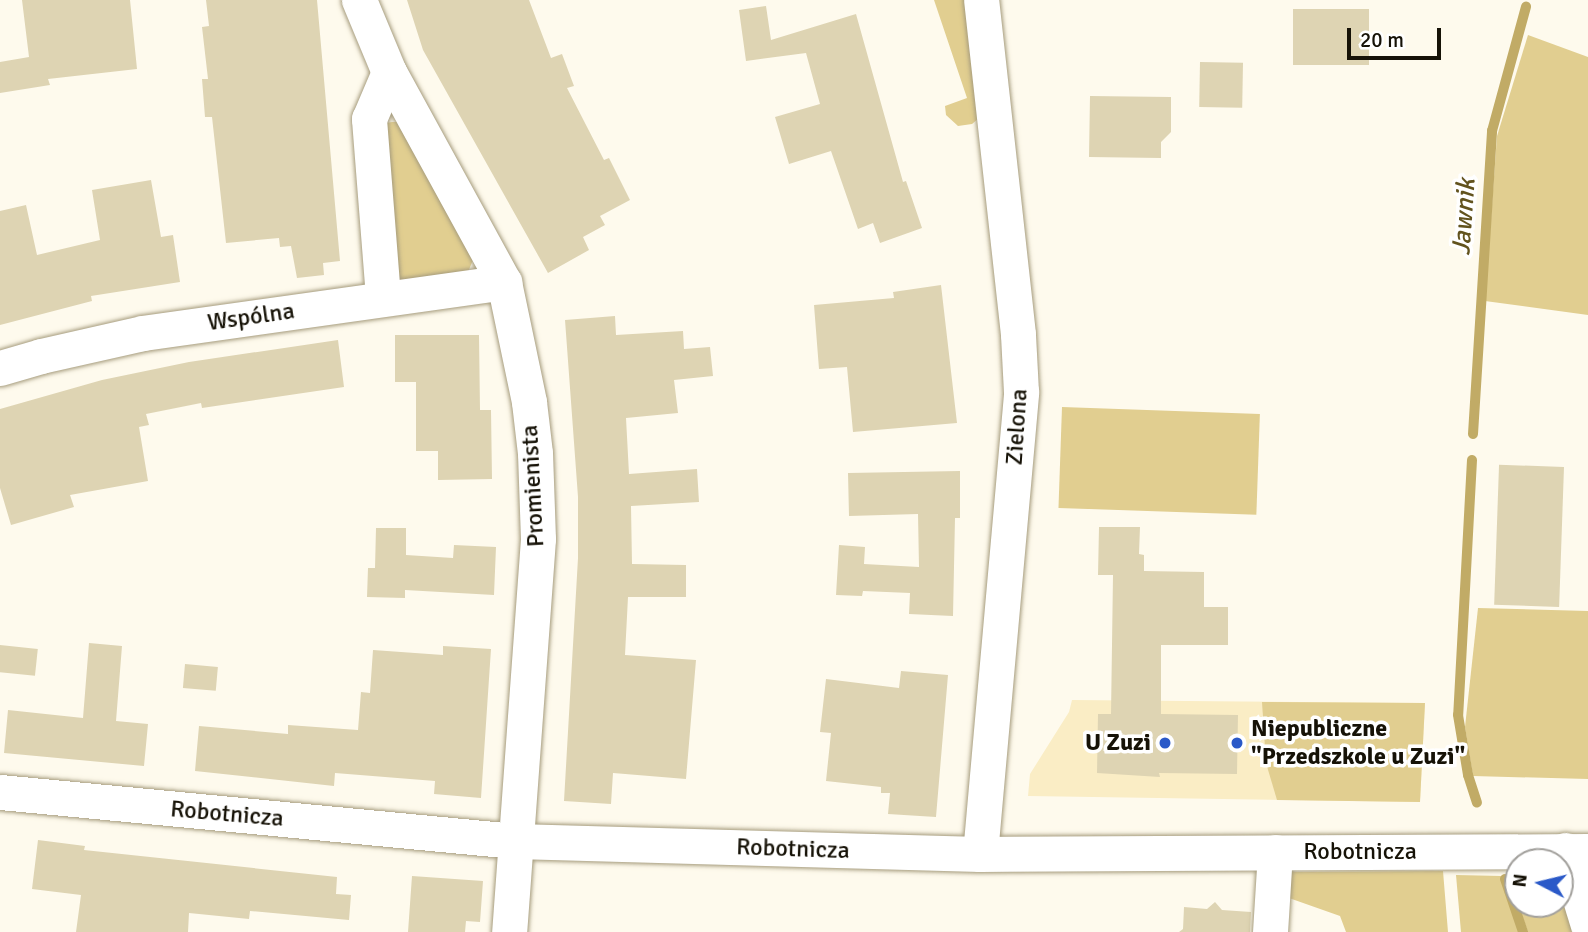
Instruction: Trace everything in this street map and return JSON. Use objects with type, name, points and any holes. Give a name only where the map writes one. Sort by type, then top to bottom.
[{"type":"street","name":"Promienista","points":[[359,0],[389,72],[505,282],[529,402],[535,453],[538,539],[509,932]]},
{"type":"street","name":"Zielona","points":[[980,854],[1021,392],[1018,334],[981,0]]},
{"type":"street","points":[[383,297],[369,119],[389,72]]},
{"type":"street","name":"Wspólna","points":[[0,368],[143,333],[383,297],[505,282]]},
{"type":"street","name":"Robotnicza","points":[[0,792],[515,841],[980,854],[1576,850]]},
{"type":"street","points":[[1576,850],[1588,925]]},
{"type":"street","points":[[1270,932],[1275,852]]},
{"type":"shaded area","points":[[934,0],[968,0],[979,118],[972,124],[958,126],[946,115],[945,106],[967,98]]},
{"type":"shaded area","points":[[1528,35],[1588,57],[1588,315],[1485,301],[1497,136]]},
{"type":"shaded area","points":[[397,122],[473,260],[468,272],[403,281],[397,278],[386,123]]},
{"type":"shaded area","points":[[1062,407],[1260,414],[1256,515],[1058,508]]},
{"type":"shaded area","points":[[1478,608],[1588,611],[1588,779],[1473,776],[1465,727]]},
{"type":"shaded area","name":"Niepubliczne \"Przedszkole u Zuzi\"","points":[[1072,700],[1425,703],[1420,802],[1028,796],[1030,774],[1069,712]]},
{"type":"shaded area","points":[[1262,702],[1425,703],[1420,802],[1277,800],[1266,763]]},
{"type":"shaded area","points":[[1443,871],[1448,932],[1346,932],[1340,916],[1289,898],[1290,872]]},
{"type":"shaded area","points":[[1456,875],[1502,876],[1504,918],[1516,918],[1521,932],[1461,932]]},
{"type":"shaded area","points":[[1523,918],[1572,918],[1577,932],[1528,932]]},
{"type":"building","points":[[22,0],[130,0],[137,69],[48,79],[50,85],[0,93],[0,62],[29,57]]},
{"type":"building","points":[[206,0],[317,0],[340,261],[323,263],[324,275],[297,278],[291,246],[280,247],[279,238],[226,243],[212,117],[205,117],[202,79],[208,79],[202,27],[209,26]]},
{"type":"building","points":[[407,0],[529,0],[551,58],[562,54],[574,86],[567,88],[604,160],[609,158],[630,200],[600,216],[605,225],[583,237],[589,250],[548,273],[423,50]]},
{"type":"building","points":[[766,6],[771,40],[856,14],[903,182],[906,181],[922,228],[880,243],[873,223],[858,229],[831,151],[789,164],[775,117],[820,104],[806,53],[746,61],[739,10]]},
{"type":"building","points":[[1293,9],[1369,9],[1369,65],[1293,65]]},
{"type":"building","points":[[1200,62],[1243,63],[1242,108],[1199,107]]},
{"type":"building","points":[[1090,96],[1171,97],[1171,132],[1161,142],[1161,158],[1089,157]]},
{"type":"building","points":[[151,180],[161,237],[173,235],[180,282],[91,296],[92,301],[0,325],[0,211],[26,205],[37,255],[100,240],[92,190]]},
{"type":"building","points":[[941,285],[957,423],[853,432],[847,367],[819,369],[814,305],[894,298],[893,292]]},
{"type":"building","points":[[615,316],[616,335],[683,331],[684,349],[710,347],[713,376],[674,380],[678,413],[626,418],[629,474],[697,469],[699,502],[631,506],[632,564],[686,565],[686,597],[628,597],[625,655],[696,660],[686,779],[613,773],[611,804],[564,801],[578,558],[578,497],[565,320]]},
{"type":"building","points":[[395,335],[479,335],[480,410],[491,410],[492,479],[438,480],[438,451],[416,451],[416,382],[395,382]]},
{"type":"building","points":[[338,340],[344,387],[202,408],[201,403],[146,414],[149,425],[139,427],[148,481],[70,495],[74,507],[11,525],[0,488],[0,409],[102,380],[189,362]]},
{"type":"building","points":[[1499,465],[1564,467],[1559,607],[1494,605]]},
{"type":"building","points":[[960,471],[960,518],[955,518],[953,616],[909,614],[910,593],[863,591],[862,596],[836,595],[839,545],[865,547],[864,564],[919,567],[918,514],[849,516],[848,473]]},
{"type":"building","points":[[1099,527],[1140,527],[1139,554],[1144,555],[1144,571],[1204,572],[1204,607],[1228,607],[1228,645],[1161,645],[1161,714],[1238,715],[1237,774],[1159,773],[1160,777],[1097,773],[1098,714],[1111,714],[1113,575],[1098,575]]},
{"type":"building","points":[[376,528],[406,528],[406,555],[453,558],[454,545],[496,547],[494,595],[405,590],[405,598],[367,597],[368,568],[375,568]]},
{"type":"building","points":[[89,643],[122,646],[116,721],[148,724],[144,766],[4,753],[8,710],[83,718]]},
{"type":"building","points":[[0,645],[38,649],[35,676],[0,672]]},
{"type":"building","points":[[443,646],[491,649],[481,798],[434,794],[435,781],[335,773],[334,786],[195,771],[199,726],[288,734],[288,725],[358,730],[361,692],[370,693],[373,650],[443,655]]},
{"type":"building","points":[[185,664],[218,667],[216,691],[183,688]]},
{"type":"building","points":[[901,671],[948,675],[936,817],[888,814],[890,793],[881,793],[881,787],[826,781],[831,733],[820,732],[826,679],[899,688]]},
{"type":"building","points":[[38,840],[85,846],[84,850],[337,877],[336,894],[351,895],[349,920],[250,911],[249,919],[189,913],[188,932],[76,932],[81,895],[32,889]]},
{"type":"building","points":[[412,876],[483,881],[480,922],[466,921],[465,932],[408,932]]},
{"type":"building","points":[[1215,902],[1222,910],[1251,912],[1250,932],[1179,932],[1183,929],[1184,907],[1207,909]]},
{"type":"waterway","name":"Jawnik","points":[[1473,434],[1492,131],[1526,7]]},
{"type":"waterway","name":"Jawnik","points":[[1472,460],[1458,715],[1468,775],[1477,803]]},
{"type":"waterway","name":"Jawnik","points":[[1518,918],[1523,932]]},
{"type":"place","name":"U Zuzi","points":[[1165,743]]},
{"type":"place","name":"Niepubliczne \"Przedszkole u Zuzi\"","points":[[1237,743]]}]
